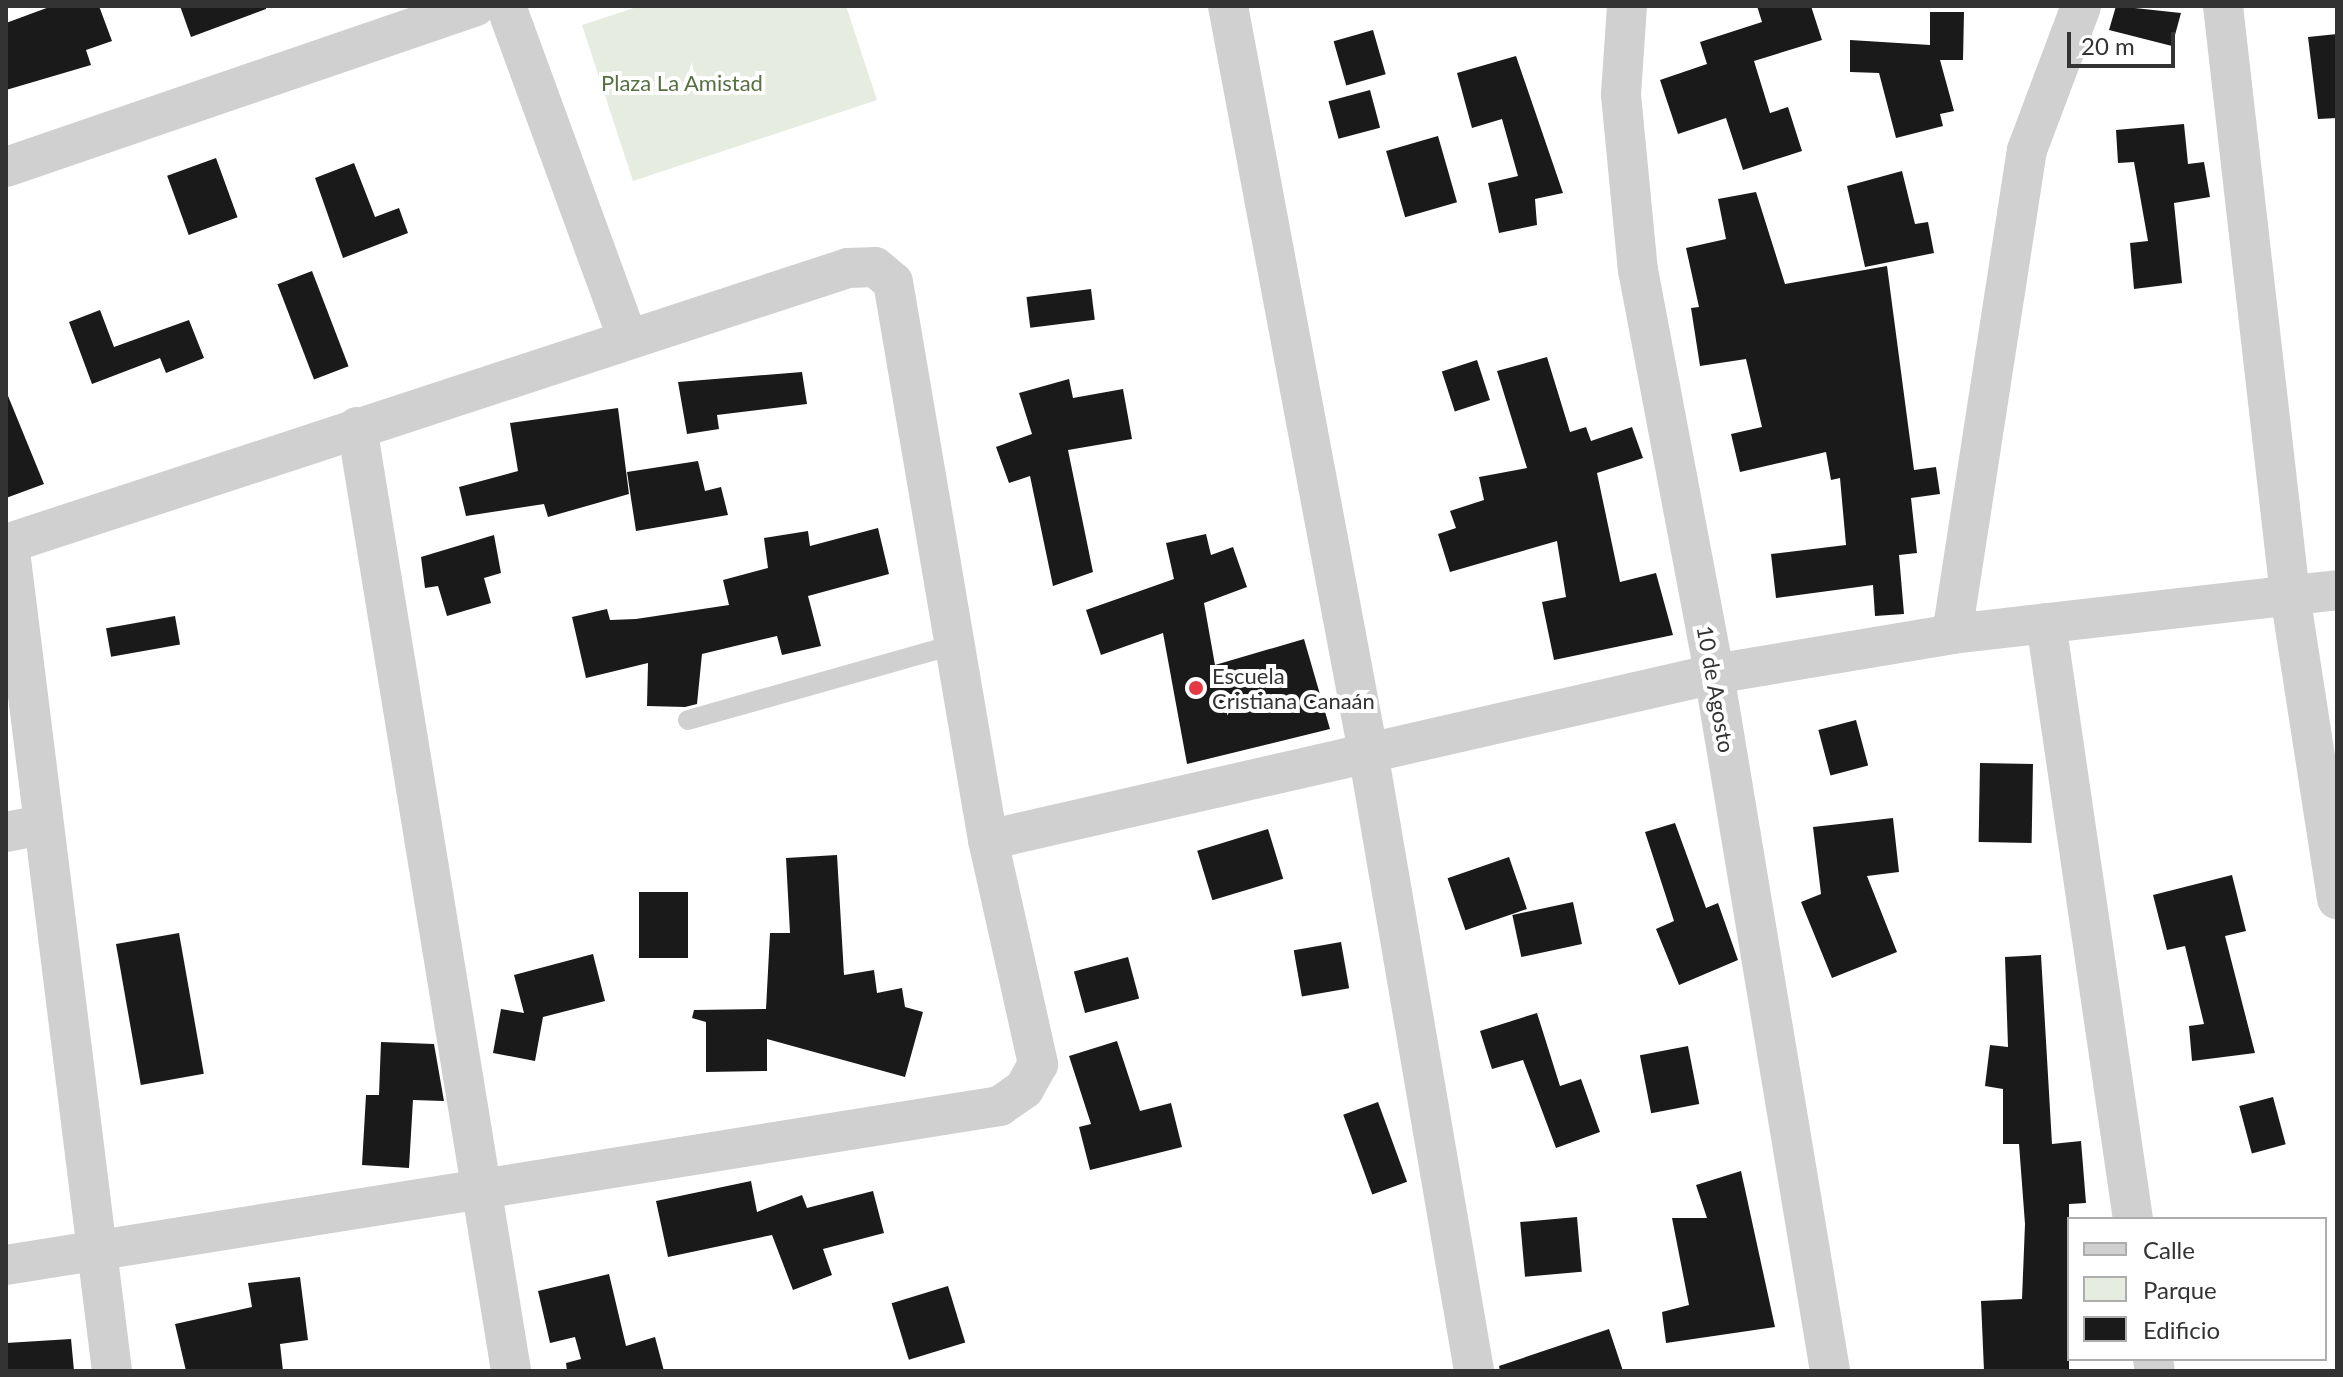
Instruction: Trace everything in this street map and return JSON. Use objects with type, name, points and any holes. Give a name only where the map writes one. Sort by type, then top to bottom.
[{"type":"street","points":[[6,167],[475,6]]},
{"type":"street","points":[[506,6],[628,339]]},
{"type":"street","points":[[1228,6],[1368,752],[1474,1371]]},
{"type":"street","name":"10 de Agosto","points":[[1627,6],[1621,95],[1626,186],[1714,674],[1830,1371]]},
{"type":"street","points":[[1952,634],[2027,150],[2081,6]]},
{"type":"street","points":[[2223,6],[2290,595],[2337,899]]},
{"type":"street","points":[[6,1265],[93,1251],[481,1185],[1000,1106],[1024,1089],[1038,1064],[988,840],[893,282],[875,267],[848,268],[8,543],[24,828],[93,1251],[112,1371]]},
{"type":"street","points":[[357,427],[511,1371]]},
{"type":"street","points":[[988,840],[1714,674],[1952,634],[2337,590]]},
{"type":"street","points":[[2046,623],[2133,1217]]},
{"type":"lane","points":[[688,720],[953,645]]},
{"type":"green space","name":"Plaza La Amistad","points":[[640,6],[846,6],[877,100],[633,181],[582,25]]},
{"type":"building","points":[[52,6],[99,6],[112,41],[86,50],[91,65],[6,90],[6,23]]},
{"type":"building","points":[[180,6],[266,6],[266,9],[191,37]]},
{"type":"building","points":[[1757,6],[1811,6],[1822,40],[1754,61],[1770,113],[1788,107],[1802,151],[1743,170],[1726,118],[1678,134],[1660,80],[1707,64],[1700,42],[1762,22]]},
{"type":"building","points":[[2116,6],[2181,13],[2172,46],[2109,30]]},
{"type":"building","points":[[1930,12],[1964,12],[1963,60],[1940,60],[1954,111],[1940,114],[1943,126],[1896,138],[1879,73],[1850,72],[1850,40],[1930,45]]},
{"type":"building","points":[[1373,30],[1386,74],[1346,86],[1334,41]]},
{"type":"building","points":[[2337,34],[2337,118],[2318,119],[2308,37]]},
{"type":"building","points":[[1516,56],[1563,193],[1535,199],[1537,225],[1499,233],[1488,183],[1518,176],[1502,119],[1472,128],[1457,73]]},
{"type":"building","points":[[1370,90],[1380,128],[1339,139],[1328,101]]},
{"type":"building","points":[[2184,124],[2188,164],[2204,162],[2210,197],[2174,203],[2182,283],[2134,289],[2130,243],[2148,241],[2134,162],[2118,163],[2116,130]]},
{"type":"building","points":[[1438,136],[1457,202],[1405,217],[1386,151]]},
{"type":"building","points":[[216,158],[238,217],[189,235],[167,176]]},
{"type":"building","points":[[354,163],[375,217],[399,208],[408,233],[343,258],[315,178]]},
{"type":"building","points":[[1902,171],[1915,224],[1928,222],[1934,253],[1865,267],[1847,186]]},
{"type":"building","points":[[1756,192],[1785,284],[1887,266],[1914,470],[1936,467],[1940,494],[1911,498],[1917,553],[1899,555],[1904,614],[1875,616],[1873,585],[1776,598],[1771,554],[1846,545],[1840,478],[1831,480],[1826,452],[1740,472],[1731,434],[1762,427],[1746,359],[1700,366],[1691,308],[1699,307],[1686,248],[1726,239],[1718,199]]},
{"type":"building","points":[[312,271],[349,366],[314,379],[277,284]]},
{"type":"building","points":[[1091,289],[1095,320],[1030,328],[1026,297]]},
{"type":"building","points":[[100,310],[114,347],[189,320],[204,358],[166,373],[160,358],[92,384],[69,322]]},
{"type":"building","points":[[1547,357],[1570,432],[1586,427],[1591,441],[1632,427],[1643,458],[1597,473],[1620,582],[1656,573],[1673,635],[1554,660],[1542,602],[1566,597],[1557,541],[1450,572],[1438,534],[1456,528],[1450,511],[1484,500],[1479,477],[1527,468],[1497,371]]},
{"type":"building","points":[[1477,360],[1490,400],[1455,411],[1442,371]]},
{"type":"building","points":[[802,372],[807,404],[717,415],[719,429],[687,434],[678,382]]},
{"type":"building","points":[[1069,379],[1073,398],[1123,389],[1132,439],[1068,450],[1093,572],[1053,586],[1030,476],[1009,483],[996,447],[1032,434],[1019,393]]},
{"type":"building","points":[[6,391],[44,484],[6,498]]},
{"type":"building","points":[[618,408],[629,494],[548,517],[544,504],[466,516],[459,487],[518,471],[510,423]]},
{"type":"building","points":[[698,461],[705,491],[721,487],[728,515],[636,531],[627,472]]},
{"type":"building","points":[[878,528],[889,574],[808,596],[821,646],[782,655],[777,636],[702,654],[697,704],[685,707],[647,706],[648,663],[586,678],[572,617],[607,609],[610,620],[636,619],[729,605],[723,580],[768,568],[764,538],[808,531],[810,546]]},
{"type":"building","points":[[1206,534],[1211,555],[1233,547],[1247,587],[1204,603],[1215,665],[1304,639],[1330,729],[1187,764],[1163,633],[1101,655],[1086,610],[1174,579],[1166,543]]},
{"type":"building","points":[[494,535],[501,573],[484,578],[491,603],[447,616],[438,586],[425,588],[421,557]]},
{"type":"building","points":[[175,616],[180,645],[111,657],[106,628]]},
{"type":"building","points":[[1856,720],[1868,765],[1830,775],[1818,730]]},
{"type":"building","points":[[1980,763],[2033,764],[2032,843],[1979,842]]},
{"type":"building","points":[[1893,818],[1899,872],[1867,876],[1897,952],[1832,978],[1801,902],[1821,894],[1813,827]]},
{"type":"building","points":[[1675,823],[1706,908],[1718,903],[1738,960],[1679,985],[1656,929],[1674,921],[1645,832]]},
{"type":"building","points":[[1268,829],[1283,879],[1212,900],[1197,851]]},
{"type":"building","points":[[837,855],[844,975],[874,970],[877,993],[902,988],[905,1007],[923,1012],[905,1077],[767,1039],[767,1071],[706,1072],[706,1022],[692,1018],[694,1010],[766,1009],[770,933],[790,933],[786,858]]},
{"type":"building","points":[[1509,857],[1527,909],[1465,930],[1448,878]]},
{"type":"building","points":[[2232,875],[2246,931],[2225,936],[2255,1053],[2192,1061],[2189,1026],[2204,1024],[2185,946],[2167,950],[2153,895]]},
{"type":"building","points":[[639,892],[688,892],[688,958],[639,958]]},
{"type":"building","points":[[1573,902],[1582,944],[1521,957],[1512,915]]},
{"type":"building","points":[[179,933],[204,1074],[141,1085],[116,944]]},
{"type":"building","points":[[1341,942],[1349,988],[1302,997],[1294,950]]},
{"type":"building","points":[[593,954],[605,1001],[543,1017],[535,1061],[493,1053],[501,1009],[524,1013],[514,975]]},
{"type":"building","points":[[2041,955],[2052,1144],[2081,1141],[2086,1203],[2069,1204],[2067,1217],[2069,1371],[1984,1371],[1981,1301],[2022,1299],[2025,1224],[2019,1144],[2003,1144],[2003,1089],[1985,1086],[1990,1045],[2008,1047],[2005,957]]},
{"type":"building","points":[[1128,957],[1139,999],[1085,1013],[1074,971]]},
{"type":"building","points":[[1537,1013],[1560,1086],[1581,1079],[1600,1132],[1556,1148],[1523,1060],[1492,1069],[1480,1031]]},
{"type":"building","points":[[1117,1041],[1140,1111],[1171,1103],[1182,1147],[1090,1170],[1079,1127],[1091,1124],[1069,1056]]},
{"type":"building","points":[[381,1042],[434,1044],[444,1101],[413,1100],[409,1168],[362,1165],[366,1095],[379,1095]]},
{"type":"building","points":[[1688,1046],[1699,1104],[1651,1113],[1640,1055]]},
{"type":"building","points":[[2273,1097],[2286,1144],[2252,1153],[2239,1106]]},
{"type":"building","points":[[1378,1102],[1407,1182],[1372,1195],[1343,1115]]},
{"type":"building","points":[[1741,1171],[1775,1327],[1666,1343],[1662,1312],[1689,1305],[1672,1218],[1707,1218],[1696,1185]]},
{"type":"building","points":[[751,1181],[757,1212],[802,1195],[807,1208],[873,1191],[884,1233],[823,1249],[832,1275],[793,1290],[772,1235],[668,1257],[656,1201]]},
{"type":"building","points":[[1577,1217],[1582,1272],[1525,1277],[1520,1222]]},
{"type":"building","points":[[609,1274],[626,1346],[655,1337],[664,1371],[567,1371],[566,1363],[581,1359],[575,1337],[550,1343],[538,1291]]},
{"type":"building","points":[[300,1277],[308,1340],[280,1344],[283,1371],[186,1371],[175,1324],[252,1307],[248,1283]]},
{"type":"building","points":[[948,1286],[965,1342],[909,1360],[892,1303]]},
{"type":"building","points":[[1609,1329],[1623,1371],[1500,1371],[1499,1366]]},
{"type":"building","points":[[71,1339],[74,1371],[6,1371],[6,1343]]},
{"type":"place","name":"Escuela Cristiana Canaán","points":[[1196,688]]}]
